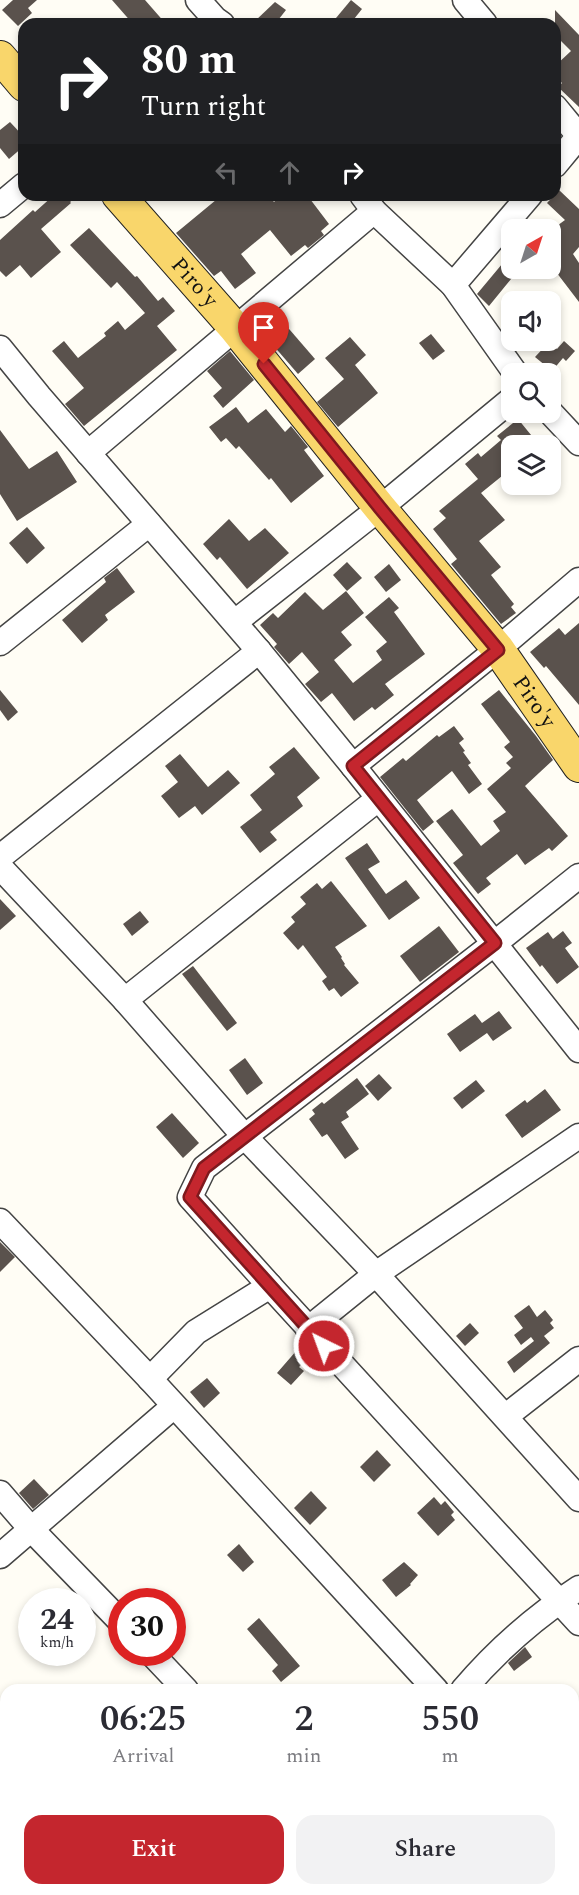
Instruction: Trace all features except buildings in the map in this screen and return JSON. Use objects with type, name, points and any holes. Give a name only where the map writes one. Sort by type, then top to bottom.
[{"type":"main road","points":[[0,57],[18,78]]},
{"type":"main road","name":"Piro'y","points":[[123,201],[235,328],[498,650],[579,766]]},
{"type":"street","points":[[198,0],[212,18]]},
{"type":"street","points":[[465,0],[480,18]]},
{"type":"street","points":[[561,114],[579,136],[561,158]]},
{"type":"street","points":[[0,205],[18,190]]},
{"type":"street","points":[[453,285],[525,201]]},
{"type":"street","points":[[88,453],[235,328],[368,203],[453,285],[508,363]]},
{"type":"street","points":[[0,348],[259,651],[579,1050]]},
{"type":"street","points":[[235,622],[380,508],[501,408]]},
{"type":"street","points":[[560,423],[579,443]]},
{"type":"street","points":[[0,643],[149,524]]},
{"type":"street","points":[[353,766],[498,650],[579,580]]},
{"type":"street","points":[[0,857],[259,651]]},
{"type":"street","points":[[125,1000],[378,799]]},
{"type":"street","points":[[0,867],[125,1000],[245,1137],[376,1274],[579,1499]]},
{"type":"street","points":[[579,876],[204,1168],[190,1197],[308,1329],[569,1594],[579,1623]]},
{"type":"street","points":[[308,1329],[376,1274],[579,1136]]},
{"type":"street","points":[[0,1221],[150,1379],[430,1684]]},
{"type":"street","points":[[150,1379],[196,1332],[270,1286]]},
{"type":"street","points":[[506,1416],[579,1359]]},
{"type":"street","points":[[0,1556],[174,1406]]},
{"type":"street","points":[[0,1493],[108,1608]]},
{"type":"street","points":[[468,1684],[499,1650],[569,1594]]},
{"type":"street","points":[[163,1666],[180,1684]]},
{"type":"route","points":[[264,364],[498,650],[353,766],[495,943],[204,1168],[190,1197],[324,1346]]}]
